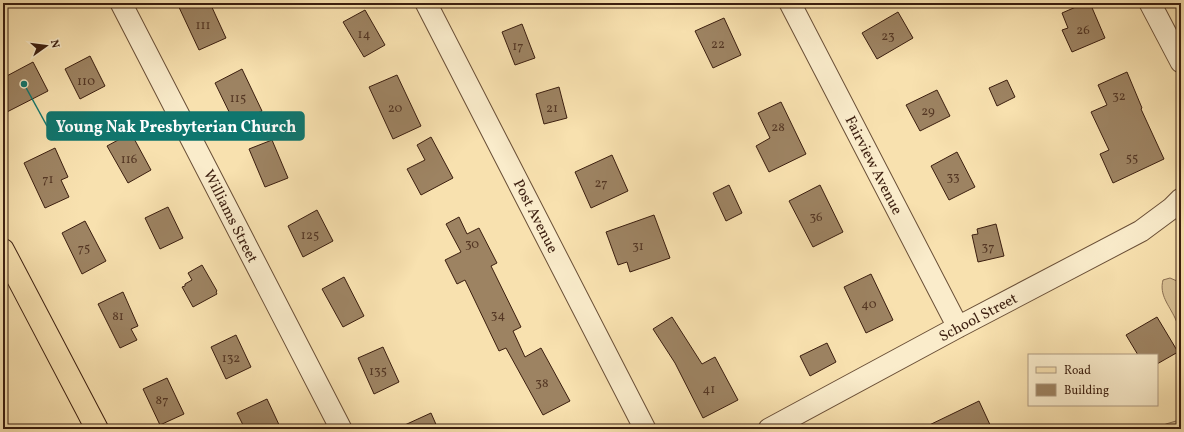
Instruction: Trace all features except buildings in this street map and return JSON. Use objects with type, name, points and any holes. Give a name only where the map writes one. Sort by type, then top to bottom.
[{"type":"main road","points":[[3,250],[97,429]]},
{"type":"street","name":"Williams Street","points":[[121,3],[342,429]]},
{"type":"street","name":"Post Avenue","points":[[426,3],[645,429]]},
{"type":"street","name":"Fairview Avenue","points":[[790,3],[958,327]]},
{"type":"street","points":[[1150,3],[1181,62]]},
{"type":"street","name":"School Street","points":[[769,429],[958,327],[1141,231],[1172,208],[1181,199]]},
{"type":"shaded area","points":[[1170,278],[1177,281],[1181,285],[1181,346],[1176,321],[1165,300],[1162,290],[1163,280]]},
{"type":"shaded area","points":[[1181,421],[1181,429],[1157,429],[1166,424]]},
{"type":"place","name":"Young Nak Presbyterian Church","points":[[24,84]]}]
